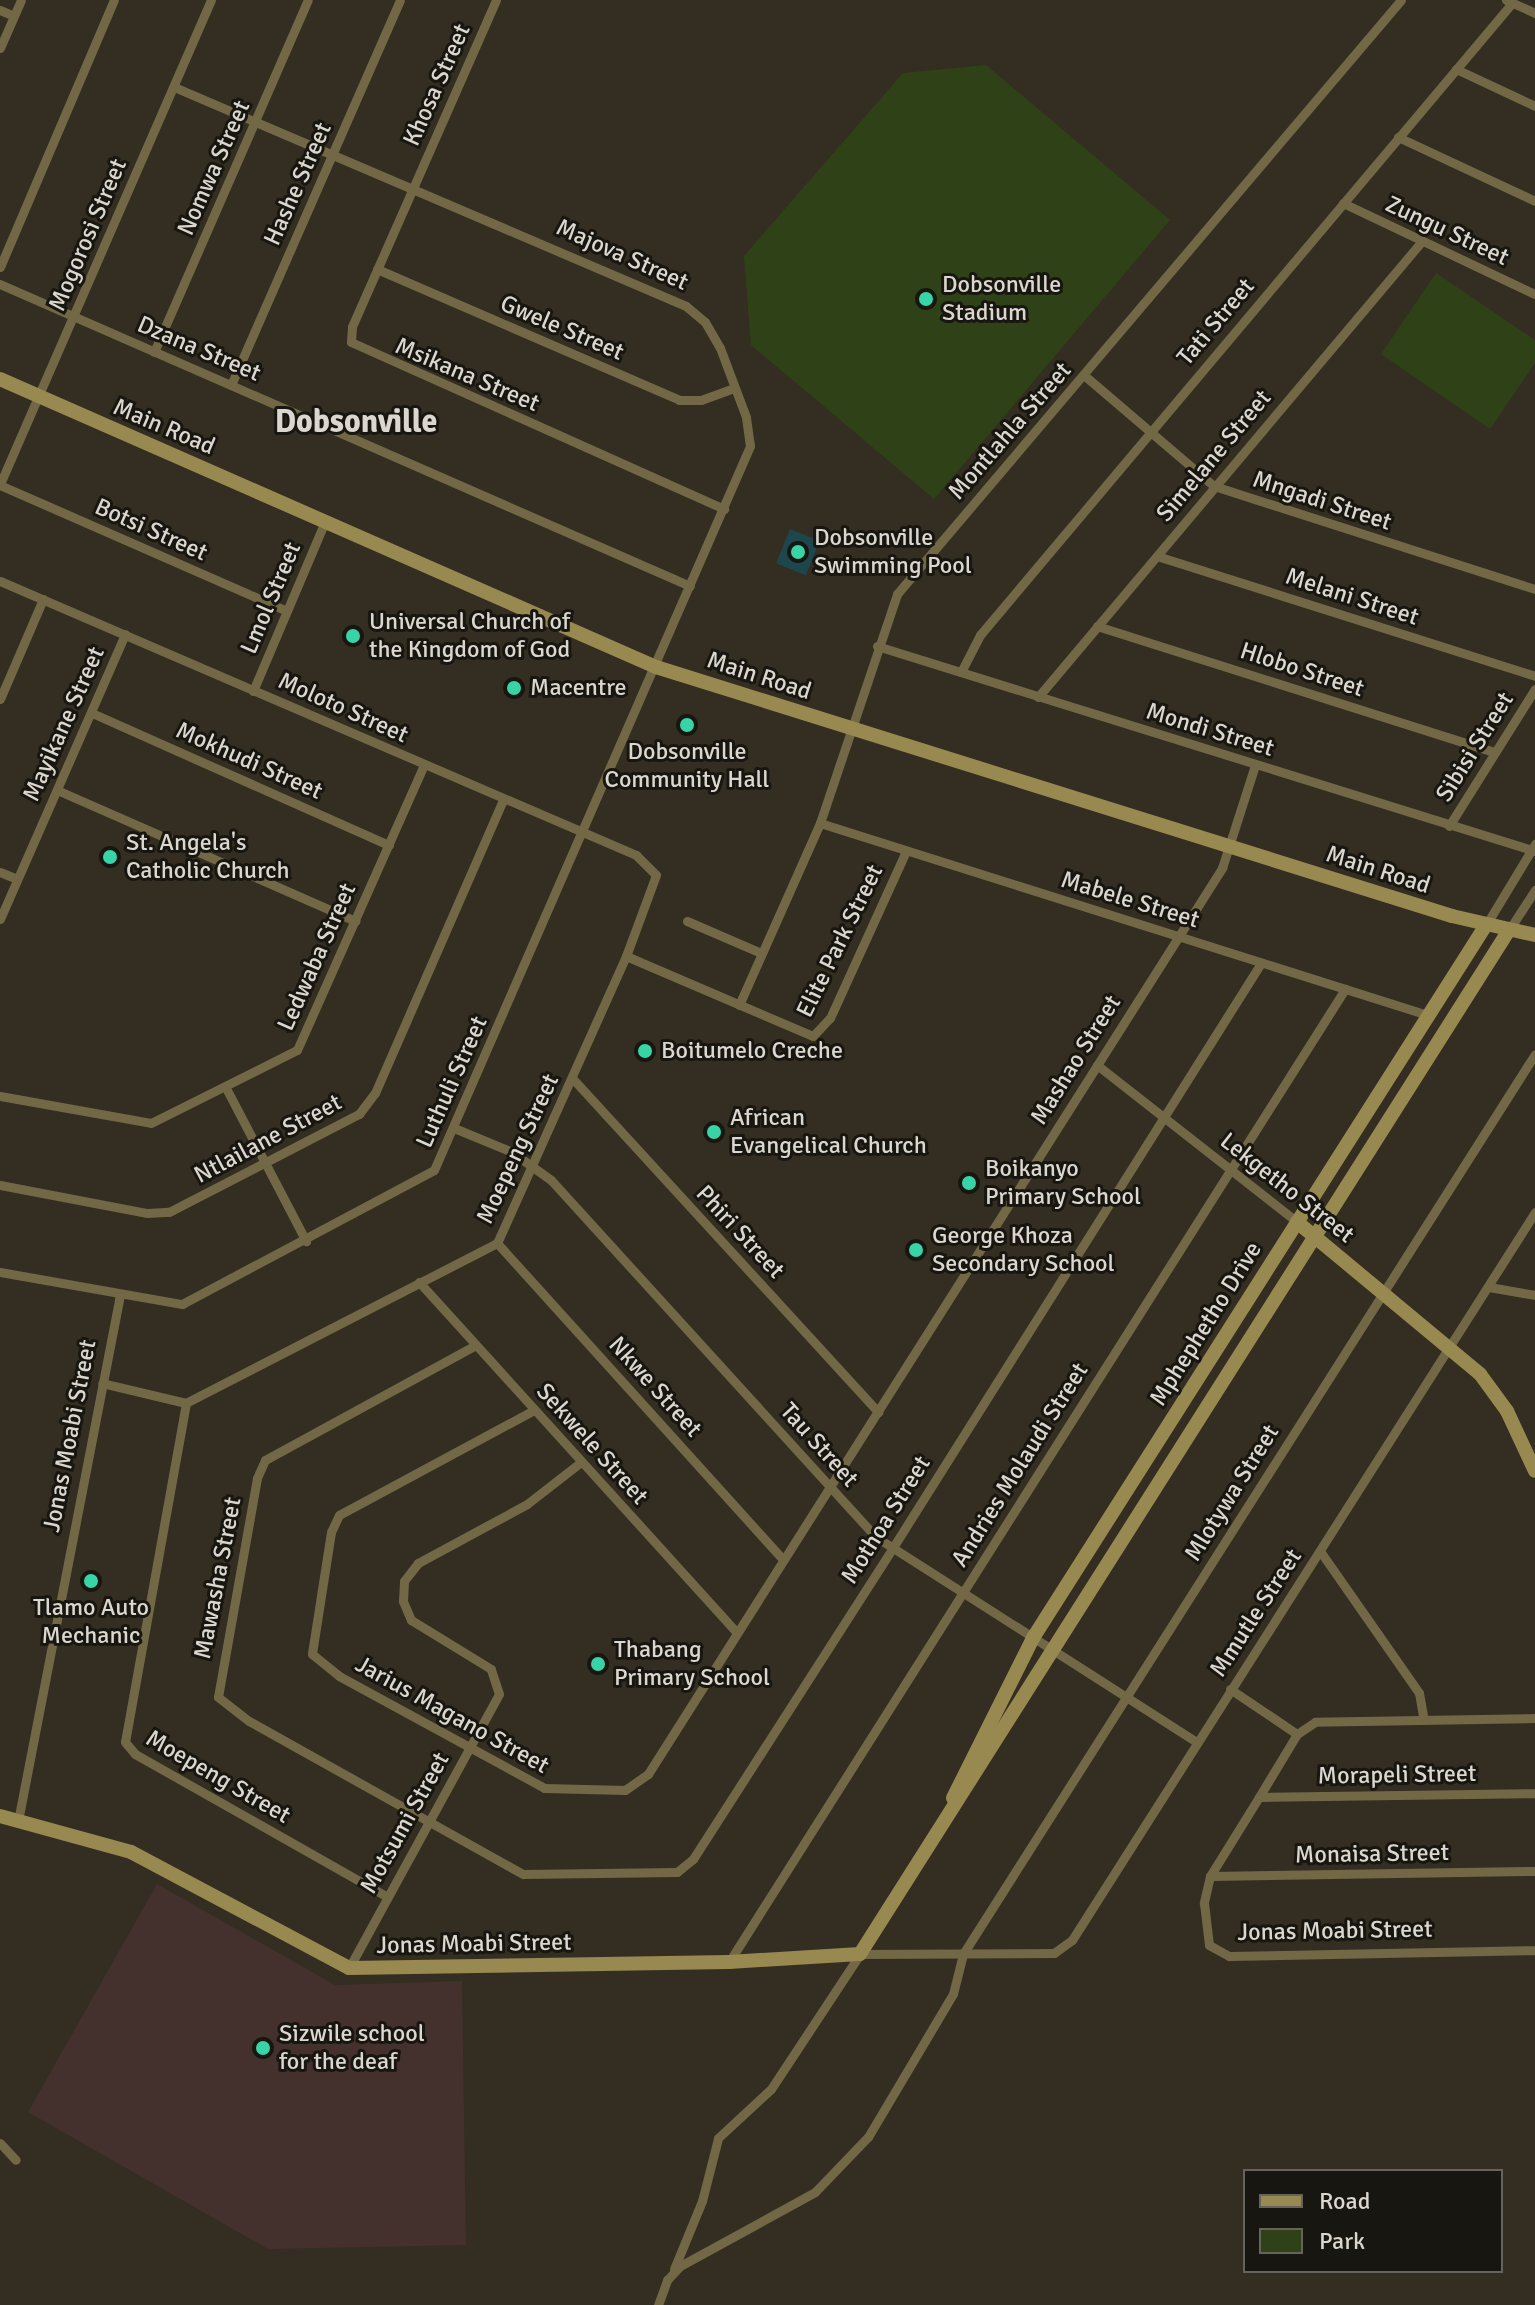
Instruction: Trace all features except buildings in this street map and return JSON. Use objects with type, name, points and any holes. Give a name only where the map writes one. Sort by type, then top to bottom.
[{"type":"street","points":[[0,48],[21,0]]},
{"type":"street","points":[[0,267],[114,0]]},
{"type":"street","name":"Mogorosi Street","points":[[0,485],[211,0]]},
{"type":"street","name":"Nomwa Street","points":[[154,352],[308,0]]},
{"type":"street","name":"Hashe Street","points":[[231,385],[400,0]]},
{"type":"street","name":"Khosa Street","points":[[415,187],[496,0]]},
{"type":"street","name":"Montlahla Street","points":[[739,1005],[820,823],[891,604],[1401,0]]},
{"type":"street","points":[[1509,1],[1535,13]]},
{"type":"street","name":"Tati Street","points":[[961,672],[980,635],[1456,69],[1509,1]]},
{"type":"street","points":[[0,10],[14,16]]},
{"type":"street","points":[[1456,69],[1535,106]]},
{"type":"street","name":"Majova Street","points":[[174,87],[415,187],[686,306],[712,332],[734,388],[750,446],[656,667]]},
{"type":"street","points":[[1398,137],[1535,201]]},
{"type":"street","name":"Msikana Street","points":[[415,187],[352,327],[355,347],[724,509]]},
{"type":"street","name":"Zungu Street","points":[[1343,203],[1535,294]]},
{"type":"street","name":"Simelane Street","points":[[1038,697],[1422,241]]},
{"type":"street","name":"Gwele Street","points":[[377,269],[679,400],[701,400],[734,388]]},
{"type":"street","name":"Dzana Street","points":[[0,284],[690,586]]},
{"type":"street","name":"Mngadi Street","points":[[1085,376],[1214,486],[1535,589]]},
{"type":"street","name":"Main Road","points":[[0,379],[656,667],[1486,925],[1535,935]]},
{"type":"street","name":"Botsi Street","points":[[0,485],[287,611]]},
{"type":"street","name":"Lmol Street","points":[[253,691],[325,521]]},
{"type":"street","name":"Melani Street","points":[[1157,556],[1535,676]]},
{"type":"street","name":"Moloto Street","points":[[0,581],[649,863],[655,883]]},
{"type":"street","points":[[0,699],[43,599]]},
{"type":"street","name":"Hlobo Street","points":[[1097,626],[1495,752]]},
{"type":"street","name":"Mayikane Street","points":[[0,919],[125,634]]},
{"type":"street","name":"Mondi Street","points":[[877,646],[1449,826],[1534,849]]},
{"type":"street","name":"Luthuli Street","points":[[0,1272],[182,1304],[429,1176],[454,1128],[656,667]]},
{"type":"street","name":"Sibisi Street","points":[[1449,826],[1535,689]]},
{"type":"street","name":"Mokhudi Street","points":[[92,713],[389,845]]},
{"type":"street","name":"Ledwaba Street","points":[[0,1096],[151,1123],[297,1050],[424,765]]},
{"type":"street","name":"Mashao Street","points":[[831,1487],[1222,868],[1255,765]]},
{"type":"street","points":[[57,790],[355,921]]},
{"type":"street","name":"Ntlailane Street","points":[[0,1185],[161,1214],[349,1121],[368,1104],[503,800]]},
{"type":"street","name":"Mabele Street","points":[[820,823],[1428,1015]]},
{"type":"street","name":"Mphephetho Drive","points":[[934,1839],[1033,1638],[1534,849]]},
{"type":"street","name":"Elite Park Street","points":[[626,956],[808,1035],[824,1029],[906,851]]},
{"type":"street","points":[[0,872],[17,879]]},
{"type":"street","name":"Moepeng Street","points":[[386,1896],[135,1754],[125,1742],[186,1403],[497,1243],[573,1079],[655,883]]},
{"type":"street","name":"Mphephetho Drive","points":[[860,1954],[1535,890]]},
{"type":"street","points":[[687,921],[761,953]]},
{"type":"street","name":"Mothoa Street","points":[[429,1822],[529,1876],[663,1874],[683,1869],[892,1549],[1261,963]]},
{"type":"street","name":"Andries Molaudi Street","points":[[729,1962],[1345,989]]},
{"type":"street","name":"Mlotywa Street","points":[[673,2273],[815,2192],[849,2160],[953,1994],[963,1954],[1535,1054]]},
{"type":"street","name":"Lekgetho Street","points":[[1097,1065],[1230,1172],[1316,1236],[1382,1295],[1450,1345],[1499,1397],[1535,1471]]},
{"type":"street","name":"Phiri Street","points":[[573,1079],[878,1412]]},
{"type":"street","points":[[226,1088],[306,1241]]},
{"type":"street","name":"Tau Street","points":[[454,1128],[535,1165],[831,1487],[892,1549],[1197,1742]]},
{"type":"street","name":"Mmutle Street","points":[[963,1954],[1054,1953],[1065,1948],[1535,1212]]},
{"type":"street","name":"Nkwe Street","points":[[497,1243],[783,1559]]},
{"type":"street","name":"Sekwele Street","points":[[419,1282],[736,1632]]},
{"type":"street","points":[[1489,1287],[1535,1295]]},
{"type":"street","name":"Jonas Moabi Street","points":[[18,1821],[120,1295]]},
{"type":"street","name":"Mawasha Street","points":[[429,1822],[231,1710],[217,1687],[257,1478],[265,1460],[474,1346]]},
{"type":"street","points":[[102,1383],[186,1403]]},
{"type":"street","name":"Jarius Magano Street","points":[[534,1410],[345,1510],[334,1522],[311,1638],[316,1660],[552,1791],[633,1788],[648,1774],[831,1487]]},
{"type":"street","name":"Motsumi Street","points":[[349,1968],[499,1694],[497,1675],[416,1625],[406,1612],[404,1581],[418,1563],[527,1504],[581,1462]]},
{"type":"street","points":[[1320,1551],[1419,1693],[1423,1716]]},
{"type":"street","points":[[1230,1689],[1297,1734]]},
{"type":"street","points":[[1210,1876],[1297,1734],[1322,1719],[1423,1716],[1535,1718]]},
{"type":"street","name":"Morapeli Street","points":[[1259,1797],[1535,1793]]},
{"type":"street","name":"Jonas Moabi Street","points":[[0,1816],[131,1852],[349,1968],[729,1962],[860,1954],[963,1954]]},
{"type":"street","name":"Monaisa Street","points":[[1210,1876],[1535,1871]]},
{"type":"street","name":"Jonas Moabi Street","points":[[1210,1876],[1206,1934],[1209,1945],[1221,1954],[1535,1950]]},
{"type":"street","points":[[658,2305],[702,2201],[718,2138],[771,2089],[860,1954]]},
{"type":"street","points":[[0,2143],[16,2160]]},
{"type":"shaded area","name":"Sizwile school for the deaf","points":[[157,1884],[335,1985],[462,1981],[466,2245],[268,2249],[28,2112]]},
{"type":"green space","name":"Dobsonville Stadium","points":[[986,65],[1170,220],[934,499],[751,345],[744,256],[903,73]]},
{"type":"green space","points":[[1436,273],[1535,340],[1535,363],[1490,429],[1381,354]]},
{"type":"water","name":"Dobsonville Swimming Pool","points":[[790,529],[820,541],[806,575],[776,563]]},
{"type":"place","name":"Dobsonville Stadium","points":[[926,299]]},
{"type":"place","name":"Dobsonville Swimming Pool","points":[[798,552]]},
{"type":"place","name":"Universal Church of the Kingdom of God","points":[[353,636]]},
{"type":"place","name":"Macentre","points":[[514,688]]},
{"type":"place","name":"Dobsonville Community Hall","points":[[687,725]]},
{"type":"place","name":"St. Angela's Catholic Church","points":[[110,857]]},
{"type":"place","name":"Boitumelo Creche","points":[[645,1051]]},
{"type":"place","name":"African Evangelical Church","points":[[714,1132]]},
{"type":"place","name":"Boikanyo Primary School","points":[[969,1183]]},
{"type":"place","name":"George Khoza Secondary School","points":[[916,1250]]},
{"type":"place","name":"Tlamo Auto Mechanic","points":[[91,1581]]},
{"type":"place","name":"Thabang Primary School","points":[[598,1664]]},
{"type":"place","name":"Sizwile school for the deaf","points":[[263,2048]]},
{"type":"district","name":"Dobsonville","points":[[356,422]]}]
